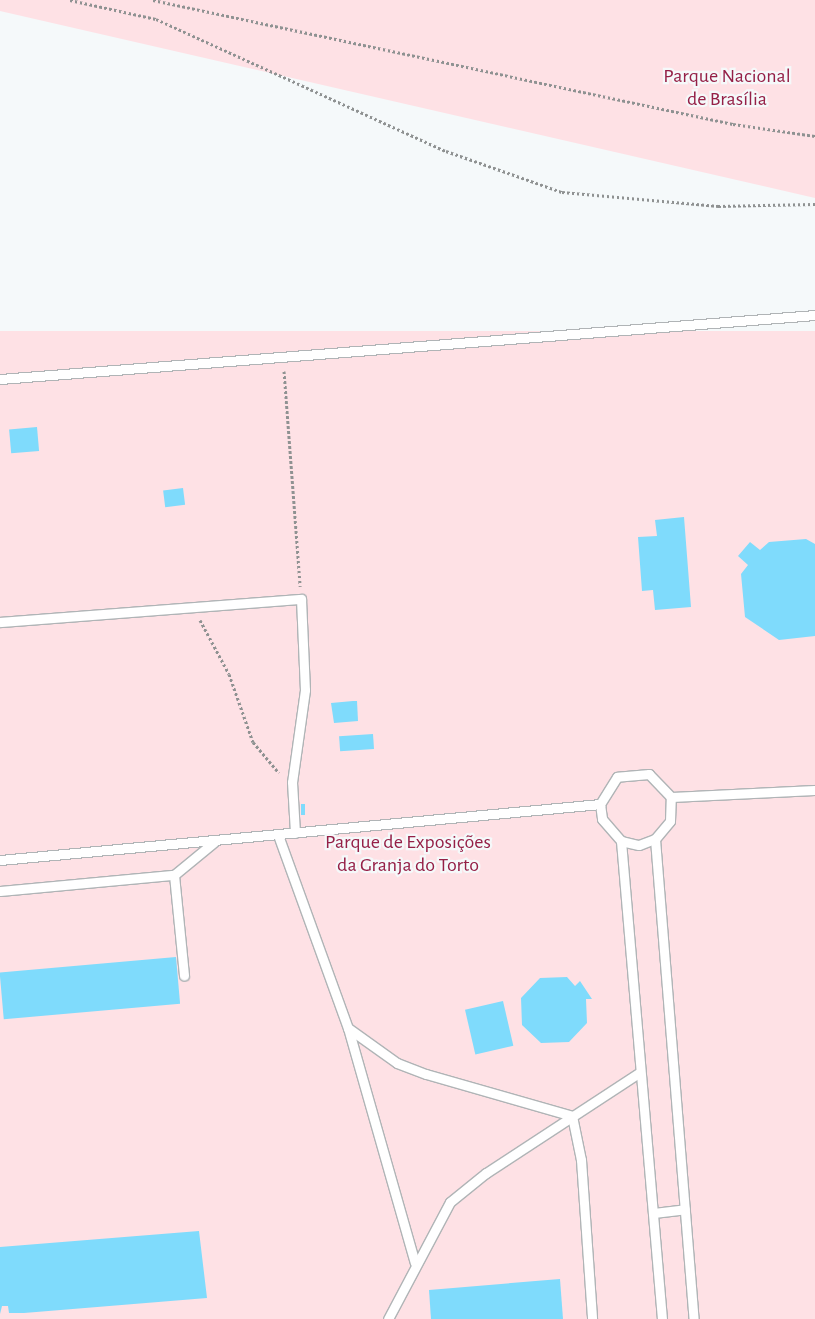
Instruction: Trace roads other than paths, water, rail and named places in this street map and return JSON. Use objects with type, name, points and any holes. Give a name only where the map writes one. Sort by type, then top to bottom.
[{"type":"lane","points":[[0,379],[815,315]]},
{"type":"lane","points":[[0,622],[302,599],[305,690],[292,782],[295,833]]},
{"type":"lane","points":[[622,842],[639,845],[655,840],[670,821],[671,797],[650,774],[627,772],[609,784],[600,804],[602,819],[622,842],[639,1073],[654,1213],[662,1319]]},
{"type":"lane","points":[[671,797],[815,790]]},
{"type":"lane","points":[[0,860],[214,842],[600,804]]},
{"type":"lane","points":[[278,835],[348,1028],[414,1263]]},
{"type":"lane","points":[[655,840],[694,1319]]},
{"type":"lane","points":[[0,891],[174,875],[214,842]]},
{"type":"lane","points":[[174,875],[184,976]]},
{"type":"lane","points":[[348,1028],[397,1063],[426,1074],[572,1116]]},
{"type":"lane","points":[[388,1319],[414,1263],[450,1202],[572,1116],[639,1073]]},
{"type":"lane","points":[[572,1116],[581,1160],[592,1319]]},
{"type":"lane","points":[[654,1213],[685,1210]]},
{"type":"park label","name":"Parque Nacional de Brasília","points":[[727,88]]},
{"type":"park label","name":"Parque de Exposições da Granja do Torto","points":[[408,854]]}]
